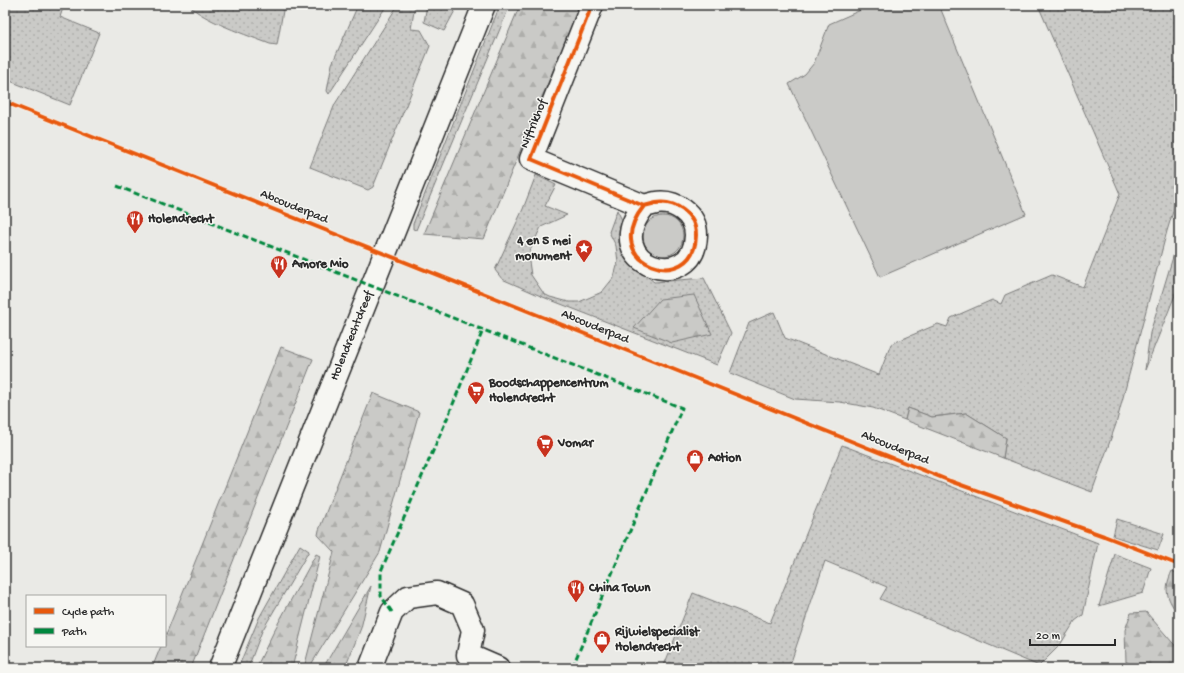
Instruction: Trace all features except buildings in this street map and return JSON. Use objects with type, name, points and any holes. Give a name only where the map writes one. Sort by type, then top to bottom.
[{"type":"main road","name":"Holendrechtdreef","points":[[220,668],[484,5]]},
{"type":"main road","name":"Niftrikhof","points":[[592,5],[531,159],[644,206]]},
{"type":"main road","points":[[370,668],[392,612],[408,597],[437,593],[462,604],[472,630],[466,662],[498,668]]},
{"type":"green space","points":[[5,5],[64,5],[60,17],[99,33],[70,105],[5,79]]},
{"type":"green space","points":[[189,5],[284,5],[277,45],[270,44],[215,22],[195,11]]},
{"type":"green space","points":[[358,5],[387,5],[329,94],[327,91],[332,64]]},
{"type":"green space","points":[[398,5],[415,5],[411,29],[421,30],[430,46],[373,187],[368,190],[310,167],[335,104]]},
{"type":"green space","points":[[427,5],[458,5],[444,31],[424,22]]},
{"type":"green space","points":[[500,5],[510,5],[416,230],[413,229],[413,224]]},
{"type":"green space","points":[[520,5],[580,5],[484,239],[424,234]]},
{"type":"green space","points":[[872,5],[939,5],[1026,214],[880,277],[789,84],[805,74],[814,63],[829,24]]},
{"type":"green space","points":[[1038,5],[1179,5],[1179,175],[1177,177],[1179,180],[1179,192],[1167,231],[1116,424],[1092,492],[1003,458],[1006,438],[966,413],[932,417],[908,408],[905,420],[873,408],[840,402],[795,399],[730,373],[749,323],[774,312],[785,338],[879,375],[891,344],[938,324],[947,327],[951,318],[992,300],[1001,304],[1005,295],[1052,275],[1083,287],[1120,194]]},
{"type":"green space","points":[[536,175],[556,185],[545,206],[567,215],[541,227],[528,255],[531,275],[544,294],[569,302],[579,302],[602,292],[614,277],[618,262],[616,246],[609,232],[617,210],[622,220],[622,243],[626,259],[654,282],[704,278],[731,333],[717,365],[543,297],[502,279],[495,270],[523,209]]},
{"type":"green space","points":[[663,216],[671,218],[677,222],[681,228],[683,236],[681,244],[677,250],[671,254],[663,256],[655,254],[649,250],[645,244],[643,236],[645,228],[649,222],[655,218]]},
{"type":"green space","points":[[1179,237],[1179,285],[1145,370],[1150,333]]},
{"type":"green space","points":[[694,295],[712,334],[672,343],[634,328],[660,299]]},
{"type":"green space","points":[[281,347],[313,359],[191,668],[152,668],[161,647],[166,647],[166,634]]},
{"type":"green space","points":[[373,393],[419,412],[380,552],[309,668],[304,668],[334,552],[318,535],[319,530]]},
{"type":"green space","points":[[908,408],[932,417],[966,413],[1006,438],[1003,458],[905,420]]},
{"type":"green space","points":[[842,445],[1098,543],[1083,615],[1075,621],[1060,645],[1039,666],[880,599],[887,587],[825,561],[789,668],[663,668],[693,593],[770,623]]},
{"type":"green space","points":[[1117,519],[1164,534],[1158,550],[1113,536]]},
{"type":"green space","points":[[300,545],[309,551],[262,631],[248,668],[238,668],[259,618]]},
{"type":"green space","points":[[316,554],[320,556],[292,668],[256,668],[275,629]]},
{"type":"green space","points":[[1115,554],[1151,568],[1143,593],[1099,606]]},
{"type":"green space","points":[[1172,571],[1179,574],[1179,616],[1169,599],[1167,589]]},
{"type":"green space","points":[[371,586],[361,628],[345,668],[323,668]]},
{"type":"green space","points":[[1146,612],[1179,650],[1179,668],[1138,668],[1126,662],[1125,630],[1131,613]]},
{"type":"marked path","points":[[117,186],[682,408],[572,668]]},
{"type":"marked path","points":[[392,612],[381,596],[381,571],[449,414],[483,330]]},
{"type":"cycle path","points":[[592,5],[531,159],[644,206],[663,203],[677,206],[683,210],[692,221],[695,227],[696,235],[692,254],[681,264],[666,268],[652,266],[639,257],[632,244],[632,227],[644,206]]},
{"type":"cycle path","name":"Abcouderpad","points":[[5,102],[950,481],[1104,536],[1179,565]]},
{"type":"place","name":"Holendrecht","points":[[135,234]]},
{"type":"place","name":"4 en 5 mei monument","points":[[584,263]]},
{"type":"place","name":"Amore Mio","points":[[279,279]]},
{"type":"place","name":"Boodschappencentrum Holendrecht","points":[[476,405]]},
{"type":"place","name":"Vomar","points":[[545,458]]},
{"type":"place","name":"Action","points":[[695,473]]},
{"type":"place","name":"China Town","points":[[576,603]]},
{"type":"place","name":"Rijwielspecialist Holendrecht","points":[[602,654]]}]
